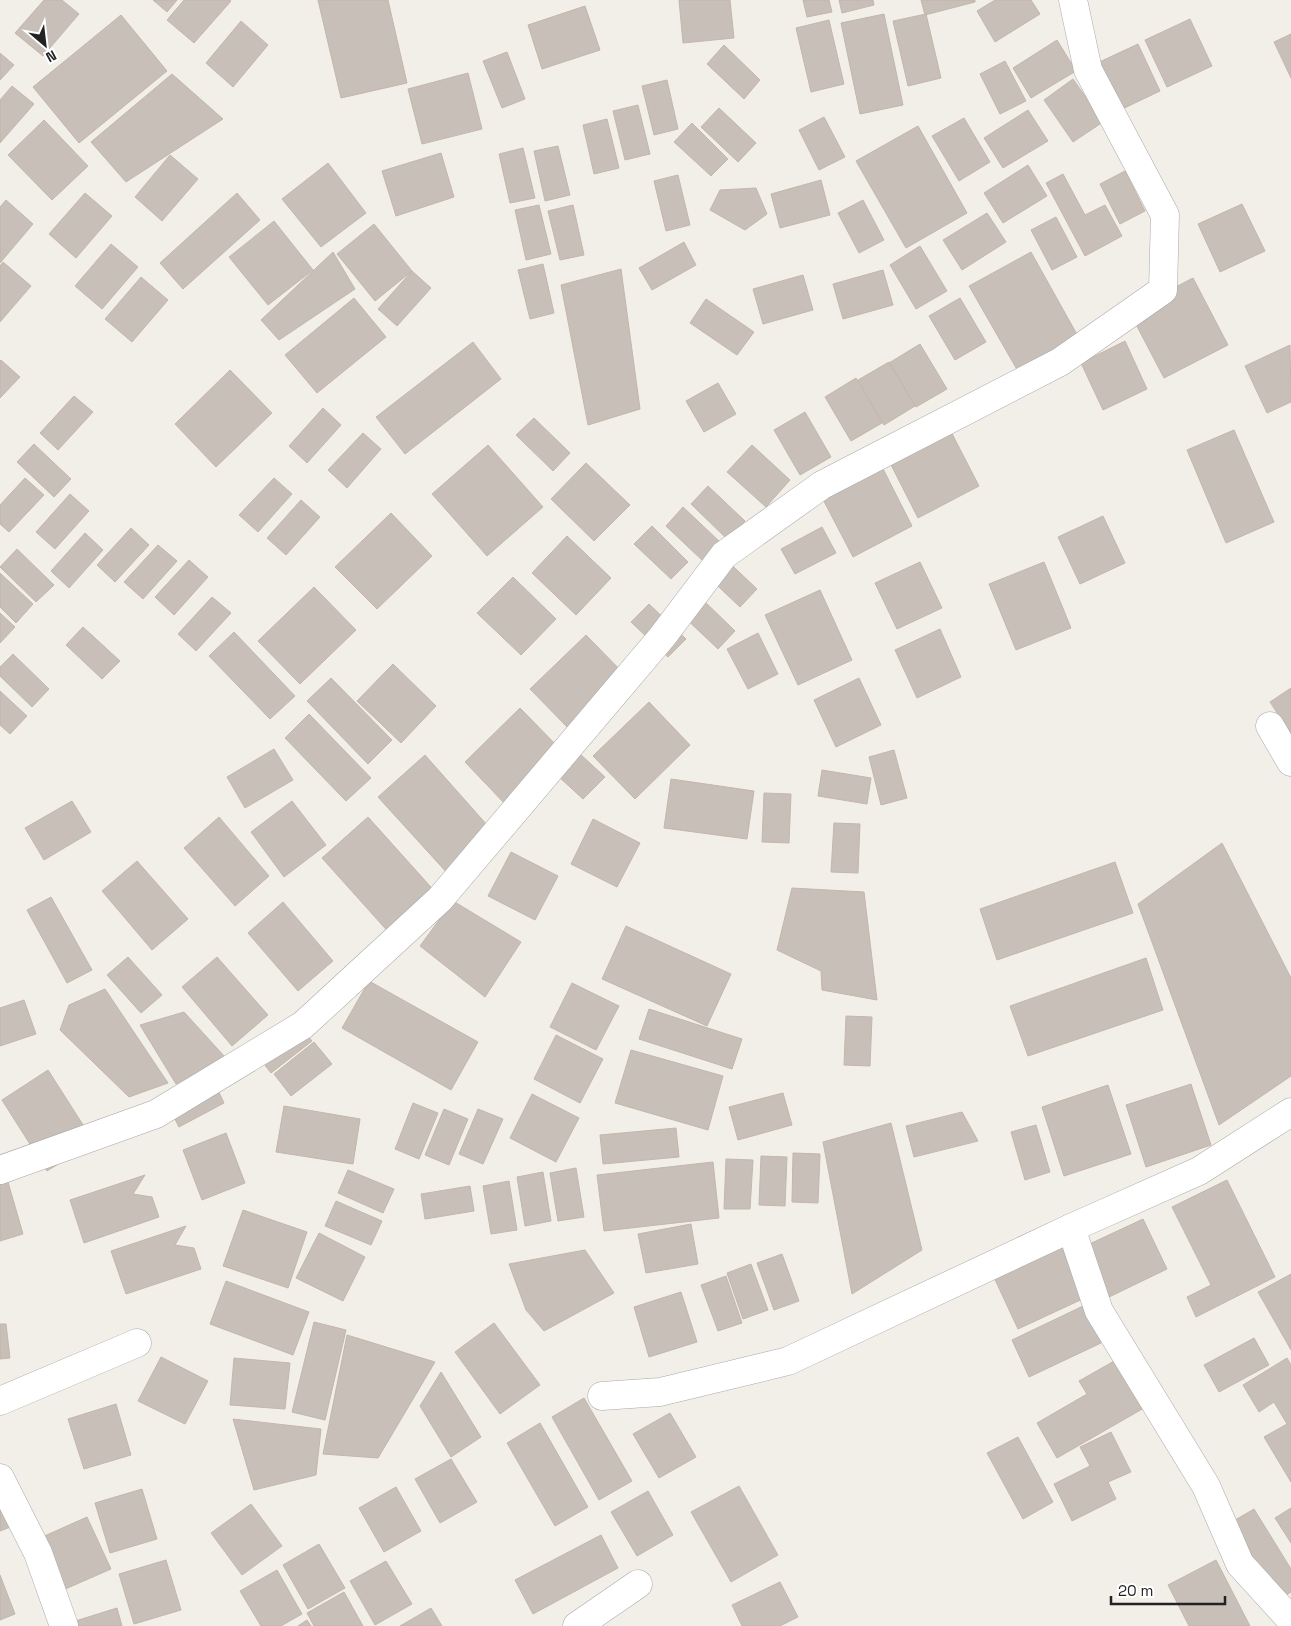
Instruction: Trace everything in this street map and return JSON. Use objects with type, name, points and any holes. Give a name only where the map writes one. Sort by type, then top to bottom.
[{"type":"street","points":[[0,1170],[156,1114],[303,1025],[440,899],[662,637],[724,555],[822,486],[1060,362],[1163,290],[1166,215],[1088,70],[1073,0]]},
{"type":"street","points":[[1270,726],[1291,762]]},
{"type":"street","points":[[602,1396],[660,1392],[788,1361],[1071,1228],[1199,1171],[1291,1112]]},
{"type":"street","points":[[1071,1228],[1099,1311],[1206,1486],[1240,1564],[1291,1620]]},
{"type":"street","points":[[0,1401],[137,1343]]},
{"type":"street","points":[[0,1478],[38,1553],[64,1626]]},
{"type":"street","points":[[577,1626],[638,1584]]},
{"type":"building","points":[[44,0],[62,0],[79,14],[43,56],[15,33]]},
{"type":"building","points":[[153,0],[177,0],[167,12]]},
{"type":"building","points":[[184,0],[231,1],[194,43],[167,20]]},
{"type":"building","points":[[318,0],[388,0],[407,83],[341,98]]},
{"type":"building","points":[[679,0],[730,0],[734,38],[683,43]]},
{"type":"building","points":[[803,0],[829,0],[832,12],[807,17]]},
{"type":"building","points":[[839,0],[873,0],[874,5],[842,13]]},
{"type":"building","points":[[921,0],[975,0],[975,2],[925,15]]},
{"type":"building","points":[[995,0],[1031,0],[1040,14],[995,42],[977,11]]},
{"type":"building","points":[[585,6],[600,50],[542,69],[528,25]]},
{"type":"building","points":[[884,14],[903,105],[860,114],[841,23]]},
{"type":"building","points":[[926,14],[941,78],[908,86],[893,21]]},
{"type":"building","points":[[121,15],[167,71],[79,143],[33,87]]},
{"type":"building","points":[[1190,19],[1212,66],[1167,87],[1145,40]]},
{"type":"building","points":[[829,20],[844,84],[811,92],[796,28]]},
{"type":"building","points":[[241,21],[268,45],[233,87],[206,63]]},
{"type":"building","points":[[1291,34],[1291,78],[1274,42]]},
{"type":"building","points":[[1057,40],[1076,71],[1031,98],[1013,68]]},
{"type":"building","points":[[1138,44],[1160,91],[1116,112],[1093,65]]},
{"type":"building","points":[[724,45],[760,80],[744,99],[707,64]]},
{"type":"building","points":[[507,52],[525,99],[502,108],[483,61]]},
{"type":"building","points":[[0,53],[14,65],[0,80]]},
{"type":"building","points":[[1005,61],[1026,101],[1000,114],[980,74]]},
{"type":"building","points":[[468,73],[482,129],[422,144],[408,89]]},
{"type":"building","points":[[172,74],[223,119],[126,182],[91,142]]},
{"type":"building","points":[[1073,79],[1103,122],[1073,142],[1044,100]]},
{"type":"building","points":[[667,80],[678,129],[654,135],[642,86]]},
{"type":"building","points":[[12,86],[34,104],[0,143],[0,100]]},
{"type":"building","points":[[638,105],[650,154],[625,160],[613,111]]},
{"type":"building","points":[[719,108],[756,143],[738,162],[701,127]]},
{"type":"building","points":[[1028,110],[1048,141],[1003,168],[984,138]]},
{"type":"building","points":[[824,117],[845,157],[819,170],[799,130]]},
{"type":"building","points":[[964,118],[990,162],[959,181],[932,136]]},
{"type":"building","points":[[607,119],[619,168],[594,174],[583,125]]},
{"type":"building","points":[[44,120],[88,166],[52,200],[8,155]]},
{"type":"building","points":[[692,123],[728,159],[711,176],[674,142]]},
{"type":"building","points":[[918,126],[967,213],[906,248],[856,161]]},
{"type":"building","points":[[558,146],[570,195],[545,201],[534,151]]},
{"type":"building","points":[[523,148],[535,198],[510,203],[499,154]]},
{"type":"building","points":[[441,153],[454,197],[396,216],[382,171]]},
{"type":"building","points":[[170,155],[198,179],[162,221],[135,197]]},
{"type":"building","points":[[328,163],[366,213],[321,247],[282,199]]},
{"type":"building","points":[[1028,165],[1047,196],[1003,223],[984,193]]},
{"type":"building","points":[[1125,171],[1145,211],[1120,224],[1100,184]]},
{"type":"building","points":[[1063,174],[1085,215],[1105,205],[1122,236],[1085,256],[1046,183]]},
{"type":"building","points":[[678,175],[690,225],[666,231],[654,181]]},
{"type":"building","points":[[821,180],[830,215],[780,228],[771,194]]},
{"type":"building","points":[[756,188],[767,214],[745,230],[710,210],[720,190]]},
{"type":"building","points":[[85,193],[112,216],[76,258],[49,234]]},
{"type":"building","points":[[237,193],[260,220],[183,289],[160,263]]},
{"type":"building","points":[[6,200],[33,224],[0,263],[0,207]]},
{"type":"building","points":[[863,200],[884,240],[859,253],[838,213]]},
{"type":"building","points":[[1242,204],[1265,251],[1220,272],[1198,224]]},
{"type":"building","points":[[539,205],[551,254],[526,260],[515,210]]},
{"type":"building","points":[[573,205],[584,255],[560,260],[548,211]]},
{"type":"building","points":[[987,213],[1006,242],[962,270],[943,240]]},
{"type":"building","points":[[1056,217],[1077,257],[1052,270],[1031,230]]},
{"type":"building","points":[[274,221],[313,270],[268,305],[229,257]]},
{"type":"building","points":[[374,224],[412,271],[375,301],[337,254]]},
{"type":"building","points":[[684,242],[696,265],[652,290],[639,268]]},
{"type":"building","points":[[111,244],[138,267],[102,309],[75,286]]},
{"type":"building","points":[[920,246],[947,291],[916,309],[890,265]]},
{"type":"building","points":[[333,252],[355,289],[279,340],[261,320]]},
{"type":"building","points":[[1031,252],[1079,338],[1019,373],[969,286]]},
{"type":"building","points":[[3,262],[31,286],[0,322],[0,266]]},
{"type":"building","points":[[543,264],[554,313],[530,319],[518,270]]},
{"type":"building","points":[[621,269],[640,409],[588,425],[561,285]]},
{"type":"building","points":[[883,270],[893,305],[843,319],[833,284]]},
{"type":"building","points":[[412,271],[431,288],[397,326],[378,309]]},
{"type":"building","points":[[803,275],[813,310],[763,324],[753,289]]},
{"type":"building","points":[[141,277],[168,300],[132,342],[105,319]]},
{"type":"building","points":[[1193,278],[1228,345],[1164,378],[1129,311]]},
{"type":"building","points":[[354,298],[386,337],[317,393],[285,355]]},
{"type":"building","points":[[960,298],[986,342],[955,360],[929,316]]},
{"type":"building","points":[[706,299],[754,332],[737,355],[690,323]]},
{"type":"building","points":[[1125,341],[1147,389],[1103,410],[1081,363]]},
{"type":"building","points":[[473,342],[501,379],[405,454],[376,417]]},
{"type":"building","points":[[920,344],[947,389],[916,407],[889,363]]},
{"type":"building","points":[[1290,345],[1291,402],[1267,413],[1245,366]]},
{"type":"building","points":[[0,361],[20,377],[0,398]]},
{"type":"building","points":[[889,362],[915,406],[884,425],[858,380]]},
{"type":"building","points":[[230,370],[272,413],[216,467],[175,424]]},
{"type":"building","points":[[856,378],[882,423],[851,441],[825,397]]},
{"type":"building","points":[[718,383],[736,414],[704,432],[686,401]]},
{"type":"building","points":[[74,396],[93,412],[58,450],[40,433]]},
{"type":"building","points":[[323,408],[341,425],[307,463],[289,446]]},
{"type":"building","points":[[805,412],[831,457],[800,475],[774,430]]},
{"type":"building","points":[[534,418],[570,453],[553,471],[516,435]]},
{"type":"building","points":[[946,422],[979,486],[918,518],[885,453]]},
{"type":"building","points":[[1234,430],[1274,522],[1226,543],[1187,450]]},
{"type":"building","points":[[363,433],[381,449],[347,488],[328,470]]},
{"type":"building","points":[[34,444],[71,479],[54,497],[17,462]]},
{"type":"building","points":[[488,445],[543,507],[487,556],[432,494]]},
{"type":"building","points":[[752,445],[790,480],[766,507],[727,472]]},
{"type":"building","points":[[875,453],[912,526],[853,557],[815,484]]},
{"type":"building","points":[[586,463],[630,505],[594,541],[551,499]]},
{"type":"building","points":[[25,478],[44,495],[9,532],[0,524],[0,505]]},
{"type":"building","points":[[274,478],[292,494],[258,532],[239,515]]},
{"type":"building","points":[[708,486],[745,521],[727,539],[691,504]]},
{"type":"building","points":[[70,494],[89,511],[55,549],[36,532]]},
{"type":"building","points":[[301,500],[320,517],[286,555],[267,538]]},
{"type":"building","points":[[683,507],[720,542],[703,561],[666,526]]},
{"type":"building","points":[[391,513],[432,556],[377,609],[335,567]]},
{"type":"building","points":[[1103,516],[1125,563],[1080,584],[1058,537]]},
{"type":"building","points":[[652,526],[688,562],[671,579],[634,544]]},
{"type":"building","points":[[822,527],[836,553],[795,574],[781,549]]},
{"type":"building","points":[[131,528],[149,545],[115,582],[97,565]]},
{"type":"building","points":[[85,533],[103,550],[69,588],[51,571]]},
{"type":"building","points":[[567,536],[611,578],[576,615],[532,573]]},
{"type":"building","points":[[158,545],[177,561],[143,599],[124,582]]},
{"type":"building","points":[[17,549],[54,585],[36,602],[0,567]]},
{"type":"building","points":[[720,554],[757,589],[740,607],[703,572]]},
{"type":"building","points":[[189,560],[208,577],[174,615],[155,597]]},
{"type":"building","points":[[920,562],[942,608],[897,629],[875,583]]},
{"type":"building","points":[[1044,562],[1071,628],[1016,650],[989,584]]},
{"type":"building","points":[[0,573],[33,604],[16,623],[0,607]]},
{"type":"building","points":[[513,577],[556,619],[521,655],[477,613]]},
{"type":"building","points":[[314,587],[356,630],[300,684],[258,641]]},
{"type":"building","points":[[820,590],[852,660],[798,685],[765,615]]},
{"type":"building","points":[[699,596],[735,631],[718,649],[681,614]]},
{"type":"building","points":[[212,597],[231,613],[196,651],[178,634]]},
{"type":"building","points":[[649,604],[686,639],[668,657],[631,622]]},
{"type":"building","points":[[0,613],[15,627],[0,643]]},
{"type":"building","points":[[83,627],[120,661],[102,679],[66,645]]},
{"type":"building","points":[[940,629],[961,677],[917,698],[895,650]]},
{"type":"building","points":[[234,632],[295,696],[270,719],[209,656]]},
{"type":"building","points":[[758,633],[778,674],[748,689],[727,649]]},
{"type":"building","points":[[586,635],[628,678],[572,732],[530,689]]},
{"type":"building","points":[[13,654],[49,689],[32,707],[0,676],[0,667]]},
{"type":"building","points":[[393,664],[436,706],[401,743],[357,701]]},
{"type":"building","points":[[331,678],[392,740],[368,764],[307,701]]},
{"type":"building","points":[[859,678],[881,725],[836,747],[814,700]]},
{"type":"building","points":[[1291,688],[1291,734],[1270,702]]},
{"type":"building","points":[[0,691],[27,716],[10,734],[0,725]]},
{"type":"building","points":[[649,702],[690,745],[635,799],[593,756]]},
{"type":"building","points":[[520,708],[562,751],[506,805],[465,762]]},
{"type":"building","points":[[309,714],[371,778],[346,801],[285,738]]},
{"type":"building","points":[[274,749],[293,780],[245,808],[227,777]]},
{"type":"building","points":[[894,750],[907,798],[881,805],[869,757]]},
{"type":"building","points":[[579,753],[605,777],[583,799],[558,776]]},
{"type":"building","points":[[425,755],[495,834],[449,875],[378,797]]},
{"type":"building","points":[[822,770],[871,778],[867,804],[818,796]]},
{"type":"building","points":[[671,779],[754,791],[747,839],[664,828]]},
{"type":"building","points":[[764,793],[791,794],[789,843],[762,842]]},
{"type":"building","points":[[72,801],[91,832],[44,860],[25,828]]},
{"type":"building","points":[[292,801],[326,845],[284,877],[251,832]]},
{"type":"building","points":[[219,817],[269,876],[235,906],[184,848]]},
{"type":"building","points":[[368,817],[438,895],[392,936],[322,858]]},
{"type":"building","points":[[593,819],[640,843],[617,887],[571,864]]},
{"type":"building","points":[[834,823],[860,824],[858,873],[831,872]]},
{"type":"building","points":[[1222,843],[1291,978],[1291,1076],[1219,1125],[1138,904]]},
{"type":"building","points":[[511,852],[558,876],[535,920],[488,896]]},
{"type":"building","points":[[137,861],[188,919],[152,950],[102,891]]},
{"type":"building","points":[[1115,862],[1133,913],[997,960],[980,909]]},
{"type":"building","points":[[792,888],[864,892],[877,1000],[822,990],[821,971],[777,950]]},
{"type":"building","points":[[51,897],[92,970],[67,983],[27,910]]},
{"type":"building","points":[[453,901],[521,942],[485,997],[420,946]]},
{"type":"building","points":[[283,902],[333,961],[298,991],[248,933]]},
{"type":"building","points":[[626,926],[731,974],[707,1026],[602,979]]},
{"type":"building","points":[[128,957],[162,995],[141,1013],[107,975]]},
{"type":"building","points":[[217,957],[268,1015],[232,1046],[182,987]]},
{"type":"building","points":[[1146,958],[1163,1010],[1028,1056],[1010,1006]]},
{"type":"building","points":[[369,981],[478,1042],[451,1090],[342,1028]]},
{"type":"building","points":[[572,983],[619,1006],[596,1050],[550,1027]]},
{"type":"building","points":[[105,989],[168,1083],[129,1097],[60,1030],[69,1005]]},
{"type":"building","points":[[24,1000],[36,1034],[0,1046],[0,1008]]},
{"type":"building","points":[[649,1009],[742,1039],[732,1069],[639,1039]]},
{"type":"building","points":[[184,1012],[225,1057],[176,1084],[140,1025]]},
{"type":"building","points":[[846,1016],[872,1017],[870,1066],[844,1065]]},
{"type":"building","points":[[294,1019],[312,1041],[271,1073],[254,1051]]},
{"type":"building","points":[[556,1035],[603,1059],[580,1103],[534,1079]]},
{"type":"building","points":[[314,1042],[332,1064],[291,1096],[274,1074]]},
{"type":"building","points":[[631,1050],[723,1076],[708,1130],[615,1103]]},
{"type":"building","points":[[48,1070],[94,1142],[47,1171],[2,1100]]},
{"type":"building","points":[[212,1078],[224,1103],[179,1127],[166,1102]]},
{"type":"building","points":[[1191,1084],[1211,1145],[1146,1167],[1126,1105]]},
{"type":"building","points":[[1108,1085],[1131,1154],[1064,1176],[1042,1107]]},
{"type":"building","points":[[783,1093],[792,1125],[738,1140],[729,1107]]},
{"type":"building","points":[[532,1094],[579,1118],[556,1162],[510,1138]]},
{"type":"building","points":[[413,1103],[438,1113],[419,1159],[395,1149]]},
{"type":"building","points":[[284,1106],[360,1119],[353,1164],[276,1152]]},
{"type":"building","points":[[444,1109],[468,1119],[449,1165],[425,1155]]},
{"type":"building","points":[[478,1109],[503,1119],[483,1164],[459,1154]]},
{"type":"building","points":[[962,1112],[978,1141],[914,1157],[906,1126]]},
{"type":"building","points":[[891,1123],[922,1250],[852,1294],[823,1142]]},
{"type":"building","points":[[1036,1125],[1050,1172],[1025,1180],[1011,1132]]},
{"type":"building","points":[[676,1128],[679,1157],[603,1164],[600,1135]]},
{"type":"building","points":[[226,1133],[245,1183],[202,1200],[183,1150]]},
{"type":"building","points":[[793,1153],[820,1154],[818,1203],[792,1202]]},
{"type":"building","points":[[761,1156],[787,1157],[785,1206],[759,1205]]},
{"type":"building","points":[[726,1159],[753,1160],[750,1209],[724,1209]]},
{"type":"building","points":[[713,1162],[719,1218],[604,1231],[597,1175]]},
{"type":"building","points":[[576,1168],[584,1217],[558,1221],[550,1173]]},
{"type":"building","points":[[348,1170],[394,1189],[383,1213],[338,1193]]},
{"type":"building","points":[[543,1172],[551,1221],[525,1226],[517,1177]]},
{"type":"building","points":[[145,1175],[133,1194],[152,1197],[159,1217],[84,1243],[70,1200]]},
{"type":"building","points":[[1227,1180],[1275,1277],[1196,1317],[1187,1297],[1211,1285],[1172,1207]]},
{"type":"building","points":[[509,1181],[517,1230],[491,1234],[483,1186]]},
{"type":"building","points":[[8,1182],[23,1234],[0,1241],[0,1184]]},
{"type":"building","points":[[470,1186],[474,1211],[425,1219],[421,1194]]},
{"type":"building","points":[[336,1201],[382,1221],[371,1245],[325,1226]]},
{"type":"building","points":[[243,1210],[307,1232],[288,1288],[223,1266]]},
{"type":"building","points":[[1143,1219],[1167,1269],[1105,1299],[1081,1248]]},
{"type":"building","points":[[691,1224],[698,1264],[646,1273],[638,1234]]},
{"type":"building","points":[[186,1226],[175,1245],[194,1248],[201,1269],[126,1294],[111,1251]]},
{"type":"building","points":[[319,1233],[365,1257],[343,1301],[296,1278]]},
{"type":"building","points":[[1062,1238],[1089,1296],[1018,1329],[991,1271]]},
{"type":"building","points":[[585,1250],[614,1293],[544,1331],[526,1310],[509,1264]]},
{"type":"building","points":[[782,1254],[799,1301],[774,1310],[757,1263]]},
{"type":"building","points":[[751,1264],[768,1310],[743,1319],[727,1273]]},
{"type":"building","points":[[1291,1274],[1291,1350],[1258,1292]]},
{"type":"building","points":[[726,1276],[742,1323],[718,1331],[701,1285]]},
{"type":"building","points":[[226,1281],[309,1312],[293,1355],[210,1324]]},
{"type":"building","points":[[681,1292],[697,1342],[649,1357],[634,1307]]},
{"type":"building","points":[[1083,1306],[1101,1343],[1029,1377],[1012,1340]]},
{"type":"building","points":[[314,1322],[346,1330],[325,1420],[292,1412]]},
{"type":"building","points":[[494,1323],[540,1385],[500,1414],[455,1352]]},
{"type":"building","points":[[0,1324],[6,1324],[10,1358],[0,1359]]},
{"type":"building","points":[[347,1335],[435,1362],[378,1458],[323,1454]]},
{"type":"building","points":[[1254,1338],[1269,1365],[1219,1392],[1204,1365]]},
{"type":"building","points":[[161,1357],[208,1381],[185,1424],[138,1401]]},
{"type":"building","points":[[234,1358],[290,1363],[285,1409],[230,1405]]},
{"type":"building","points":[[1287,1358],[1291,1365],[1291,1482],[1264,1437],[1287,1424],[1274,1402],[1259,1412],[1243,1385]]},
{"type":"building","points":[[1116,1360],[1144,1408],[1057,1458],[1037,1423],[1087,1394],[1079,1381]]},
{"type":"building","points":[[441,1372],[481,1437],[451,1457],[420,1406]]},
{"type":"building","points":[[584,1398],[632,1481],[599,1500],[552,1417]]},
{"type":"building","points":[[116,1404],[131,1455],[84,1469],[68,1419]]},
{"type":"building","points":[[670,1413],[696,1457],[659,1478],[633,1434]]},
{"type":"building","points":[[233,1419],[321,1429],[316,1475],[254,1490]]},
{"type":"building","points":[[540,1423],[588,1507],[555,1526],[507,1443]]},
{"type":"building","points":[[1111,1432],[1131,1472],[1108,1482],[1116,1499],[1072,1521],[1054,1484],[1090,1466],[1080,1447]]},
{"type":"building","points":[[1018,1437],[1053,1502],[1023,1519],[987,1453]]},
{"type":"building","points":[[451,1459],[477,1502],[440,1523],[415,1479]]},
{"type":"building","points":[[739,1486],[778,1555],[731,1582],[691,1512]]},
{"type":"building","points":[[396,1487],[421,1531],[384,1552],[359,1508]]},
{"type":"building","points":[[142,1489],[157,1539],[110,1553],[95,1503]]},
{"type":"building","points":[[648,1491],[673,1535],[637,1556],[611,1512]]},
{"type":"building","points":[[0,1494],[13,1526],[0,1531]]},
{"type":"building","points":[[251,1504],[282,1546],[242,1575],[211,1533]]},
{"type":"building","points":[[1291,1508],[1291,1543],[1275,1518]]},
{"type":"building","points":[[1254,1509],[1291,1569],[1291,1592],[1277,1601],[1230,1523]]},
{"type":"building","points":[[87,1517],[111,1569],[63,1590],[40,1538]]},
{"type":"building","points":[[601,1535],[618,1568],[533,1614],[515,1580]]},
{"type":"building","points":[[319,1544],[345,1588],[308,1609],[283,1565]]},
{"type":"building","points":[[166,1560],[181,1610],[134,1624],[119,1574]]},
{"type":"building","points":[[1216,1560],[1250,1626],[1189,1626],[1168,1585]]},
{"type":"building","points":[[386,1561],[412,1604],[375,1625],[350,1581]]},
{"type":"building","points":[[277,1570],[302,1614],[281,1626],[261,1626],[240,1591]]},
{"type":"building","points":[[0,1575],[15,1614],[0,1620]]},
{"type":"building","points":[[780,1582],[798,1617],[780,1626],[742,1626],[732,1605]]},
{"type":"building","points":[[344,1592],[363,1626],[314,1626],[307,1613]]},
{"type":"building","points":[[117,1608],[122,1626],[70,1626],[69,1623]]},
{"type":"building","points":[[431,1608],[442,1626],[400,1626]]},
{"type":"building","points":[[307,1620],[311,1626],[298,1626]]}]
